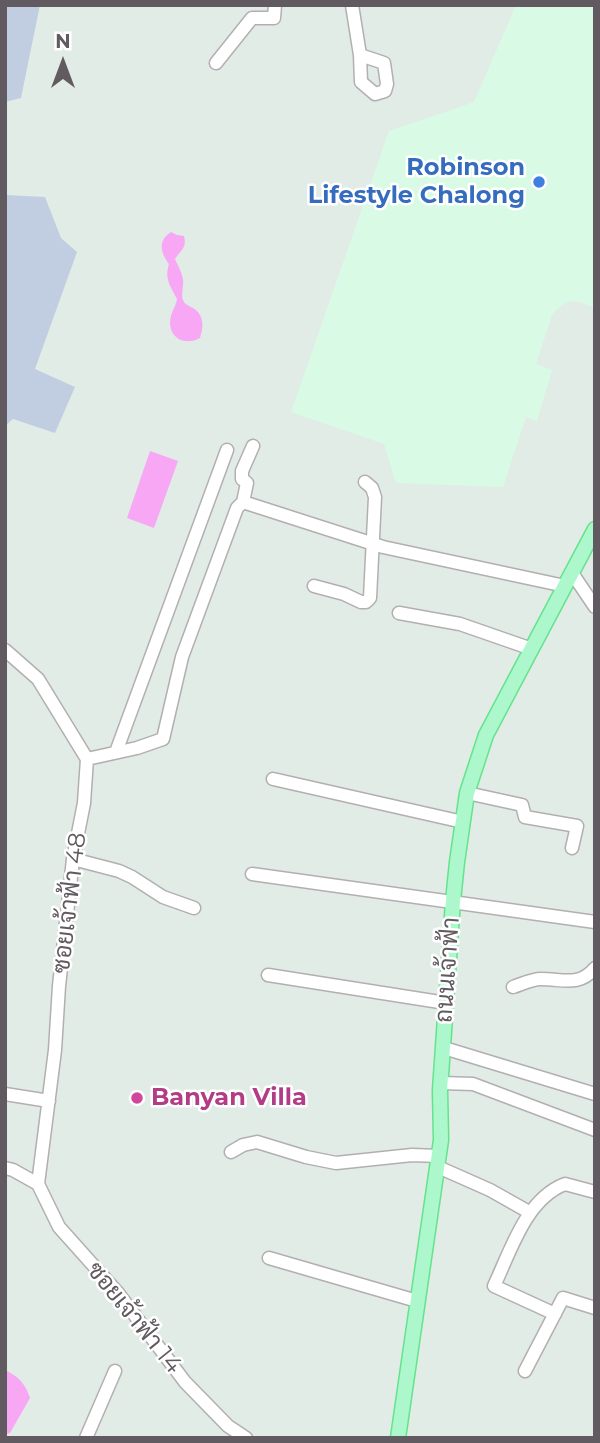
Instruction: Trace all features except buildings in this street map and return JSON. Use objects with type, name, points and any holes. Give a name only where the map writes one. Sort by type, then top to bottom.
[{"type":"main road","name":"ถนนเจ้าฟ้า","points":[[398,1438],[442,1140],[441,1083],[453,901],[467,793],[486,735],[595,529]]},
{"type":"street","points":[[216,63],[252,18],[274,18],[275,5]]},
{"type":"street","points":[[352,5],[360,55]]},
{"type":"street","points":[[5,649],[38,679],[87,759],[163,739],[182,657],[237,508],[243,502],[247,483],[242,479],[242,471],[253,446]]},
{"type":"street","points":[[116,752],[226,450]]},
{"type":"street","points":[[314,586],[344,594],[361,603],[370,598],[375,497],[372,488],[365,482]]},
{"type":"street","points":[[243,502],[373,544],[568,580],[595,607]]},
{"type":"street","points":[[399,613],[460,624],[531,649]]},
{"type":"street","name":"ซอยเจ้าฟ้า 48","points":[[38,1184],[55,1051],[72,859],[84,803],[87,759]]},
{"type":"street","points":[[273,779],[463,822]]},
{"type":"street","points":[[467,793],[523,805],[525,817],[577,826],[572,848]]},
{"type":"street","points":[[72,859],[119,871],[163,897],[194,908]]},
{"type":"street","points":[[252,874],[595,922]]},
{"type":"street","points":[[513,986],[539,979],[582,979],[595,968]]},
{"type":"street","points":[[268,975],[446,1003]]},
{"type":"street","points":[[444,1048],[595,1094]]},
{"type":"street","points":[[441,1083],[472,1084],[595,1130]]},
{"type":"street","points":[[5,1094],[49,1101]]},
{"type":"street","points":[[231,1152],[243,1145],[257,1142],[336,1163],[412,1155],[438,1162],[529,1212]]},
{"type":"street","points":[[5,1168],[38,1184]]},
{"type":"street","name":"ซอยเจ้าฟ้า 14","points":[[38,1184],[59,1227],[118,1293],[185,1382],[226,1432],[246,1438]]},
{"type":"street","points":[[555,1314],[494,1286],[529,1212],[550,1191],[565,1184],[595,1192]]},
{"type":"street","points":[[269,1258],[417,1301]]},
{"type":"street","points":[[524,1371],[563,1298],[595,1308]]},
{"type":"street","points":[[86,1438],[115,1371]]},
{"type":"shaded area","points":[[5,5],[40,5],[21,98],[5,102]]},
{"type":"shaded area","points":[[516,5],[595,5],[595,308],[576,301],[568,302],[552,315],[536,364],[552,370],[537,421],[526,417],[503,487],[396,483],[384,444],[291,412],[389,131],[474,102]]},
{"type":"shaded area","points":[[5,195],[45,197],[61,238],[77,252],[35,369],[75,387],[55,433],[13,419],[5,426]]},
{"type":"shaded area","points":[[171,232],[184,236],[185,240],[183,249],[175,259],[183,282],[183,300],[197,311],[202,321],[200,338],[194,340],[177,338],[171,329],[171,316],[177,299],[169,283],[169,264],[164,256],[162,243]]},
{"type":"shaded area","points":[[150,451],[178,461],[154,528],[127,518]]},
{"type":"shaded area","points":[[5,1370],[21,1381],[30,1398],[10,1433],[5,1434]]},
{"type":"place","name":"Robinson Lifestyle Chalong","points":[[539,182]]},
{"type":"place","name":"Banyan Villa","points":[[137,1098]]}]
